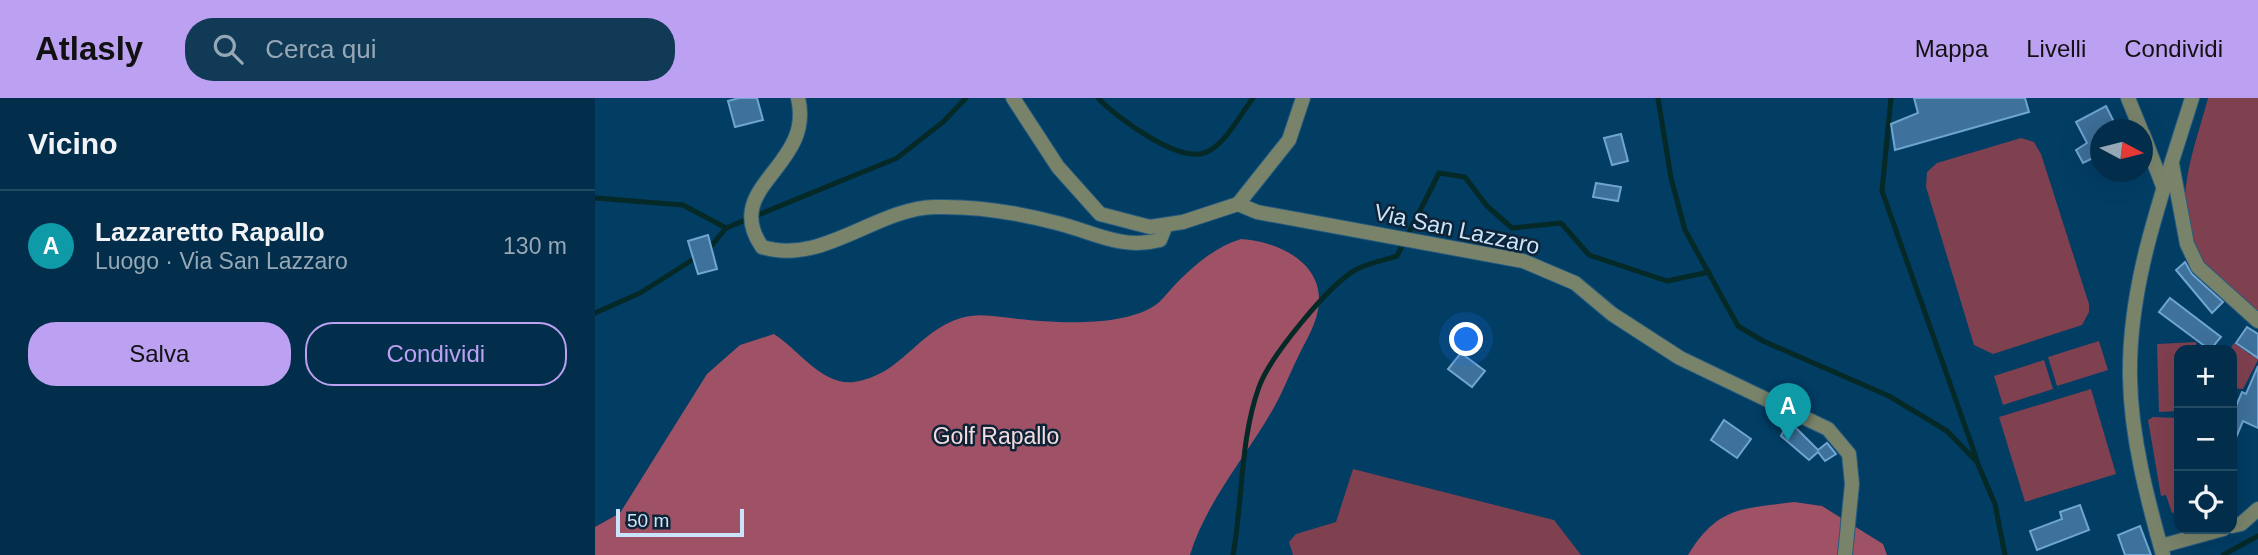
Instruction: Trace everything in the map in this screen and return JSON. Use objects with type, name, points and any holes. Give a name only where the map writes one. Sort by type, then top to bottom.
[{"type":"street","points":[[798,98],[801,128],[795,142],[752,201],[750,219],[754,236],[762,247],[791,252],[812,248],[916,208],[975,209],[1056,223],[1120,244],[1160,240],[1166,225]]},
{"type":"street","points":[[1013,98],[1058,167],[1100,214],[1150,227],[1166,225],[1238,204],[1289,140],[1303,98]]},
{"type":"street","points":[[2128,98],[2137,119]]},
{"type":"street","points":[[2192,98],[2164,190],[2135,306],[2130,378],[2138,456],[2162,550],[2208,534]]},
{"type":"street","points":[[2153,161],[2164,190]]},
{"type":"street","points":[[2172,164],[2187,244],[2199,267],[2258,321]]},
{"type":"street","name":"Via San Lazzaro","points":[[1238,204],[1257,212],[1523,261],[1575,283],[1612,314],[1680,358],[1828,429],[1849,454],[1852,484],[1845,555]]},
{"type":"street","points":[[2237,524],[2258,509]]},
{"type":"shaded area","points":[[2208,98],[2258,98],[2258,314],[2207,268],[2194,249],[2188,231],[2185,194],[2188,174]]},
{"type":"shaded area","points":[[2021,138],[2034,142],[2041,154],[2089,304],[2089,312],[2082,325],[1993,354],[1974,345],[1926,187],[1927,172],[1937,163]]},
{"type":"shaded area","points":[[2099,341],[2108,370],[2057,386],[2048,357]]},
{"type":"shaded area","points":[[2196,342],[2196,345],[2174,345],[2174,411],[2159,412],[2157,344]]},
{"type":"shaded area","points":[[2237,345],[2251,355],[2258,352],[2258,360],[2243,389],[2237,388]]},
{"type":"shaded area","points":[[2044,360],[2053,389],[2003,405],[1994,376]]},
{"type":"shaded area","points":[[2091,389],[2116,474],[2025,502],[1999,417]]},
{"type":"shaded area","points":[[2153,417],[2174,418],[2172,513],[2166,495],[2161,496],[2148,420]]},
{"type":"shaded area","points":[[1353,469],[1554,520],[1581,555],[1293,555],[1289,542],[1296,534],[1336,522]]},
{"type":"green space","name":"Golf Rapallo","points":[[1241,239],[1282,249],[1304,265],[1313,275],[1318,288],[1318,309],[1311,331],[1276,405],[1216,499],[1190,555],[595,555],[595,527],[620,513],[707,374],[740,345],[774,334],[821,373],[842,382],[854,382],[885,371],[932,332],[968,316],[1088,322],[1140,313],[1159,302],[1204,258]]},
{"type":"green space","points":[[1794,502],[1822,506],[1883,544],[1887,555],[1688,555],[1710,527],[1733,513]]},
{"type":"building","points":[[757,98],[763,120],[735,127],[728,101]]},
{"type":"building","points":[[1914,98],[2025,98],[2029,112],[1895,150],[1891,124],[1918,113]]},
{"type":"building","points":[[2106,106],[2112,119],[2090,119],[2090,160],[2083,163],[2076,150],[2087,143],[2076,122]]},
{"type":"building","points":[[1621,134],[1628,161],[1612,165],[1604,138]]},
{"type":"building","points":[[1596,183],[1621,187],[1618,201],[1593,197]]},
{"type":"building","points":[[708,235],[717,269],[698,274],[688,241]]},
{"type":"building","points":[[2185,262],[2192,274],[2223,302],[2212,313],[2176,270]]},
{"type":"building","points":[[2170,298],[2221,337],[2214,345],[2203,345],[2159,312]]},
{"type":"building","points":[[2247,327],[2258,334],[2258,358],[2236,343]]},
{"type":"building","points":[[1461,353],[1485,371],[1472,387],[1448,369]]},
{"type":"building","points":[[2258,366],[2258,428],[2243,421],[2237,435],[2237,404],[2242,392],[2246,394]]},
{"type":"building","points":[[1724,420],[1751,439],[1737,458],[1711,440]]},
{"type":"building","points":[[1789,421],[1818,450],[1827,443],[1836,454],[1825,461],[1818,452],[1809,460],[1781,436]]},
{"type":"building","points":[[2080,505],[2089,530],[2037,550],[2030,531],[2062,519],[2060,512]]},
{"type":"building","points":[[2140,526],[2151,555],[2125,555],[2118,535]]},
{"type":"waterway","points":[[708,250],[726,228],[897,158],[943,122],[966,98]]},
{"type":"waterway","points":[[1098,98],[1149,137],[1181,152],[1195,154],[1214,148],[1253,98]]},
{"type":"waterway","points":[[1658,98],[1671,178],[1685,230],[1738,326],[1763,341],[1889,396],[1947,431],[1977,462],[1995,504],[2005,555]]},
{"type":"waterway","points":[[1891,98],[1882,191],[1977,460]]},
{"type":"waterway","points":[[1233,555],[1248,427],[1265,374],[1301,323],[1345,277],[1357,269],[1397,256],[1439,173],[1465,177],[1487,206],[1512,228],[1561,223],[1589,255],[1667,281],[1709,272]]},
{"type":"waterway","points":[[595,198],[683,205],[726,228]]},
{"type":"waterway","points":[[595,313],[640,293],[697,257]]},
{"type":"waterway","points":[[2223,555],[2258,536]]},
{"type":"place","name":"Lazzaretto Rapallo","points":[[1788,441]]}]
